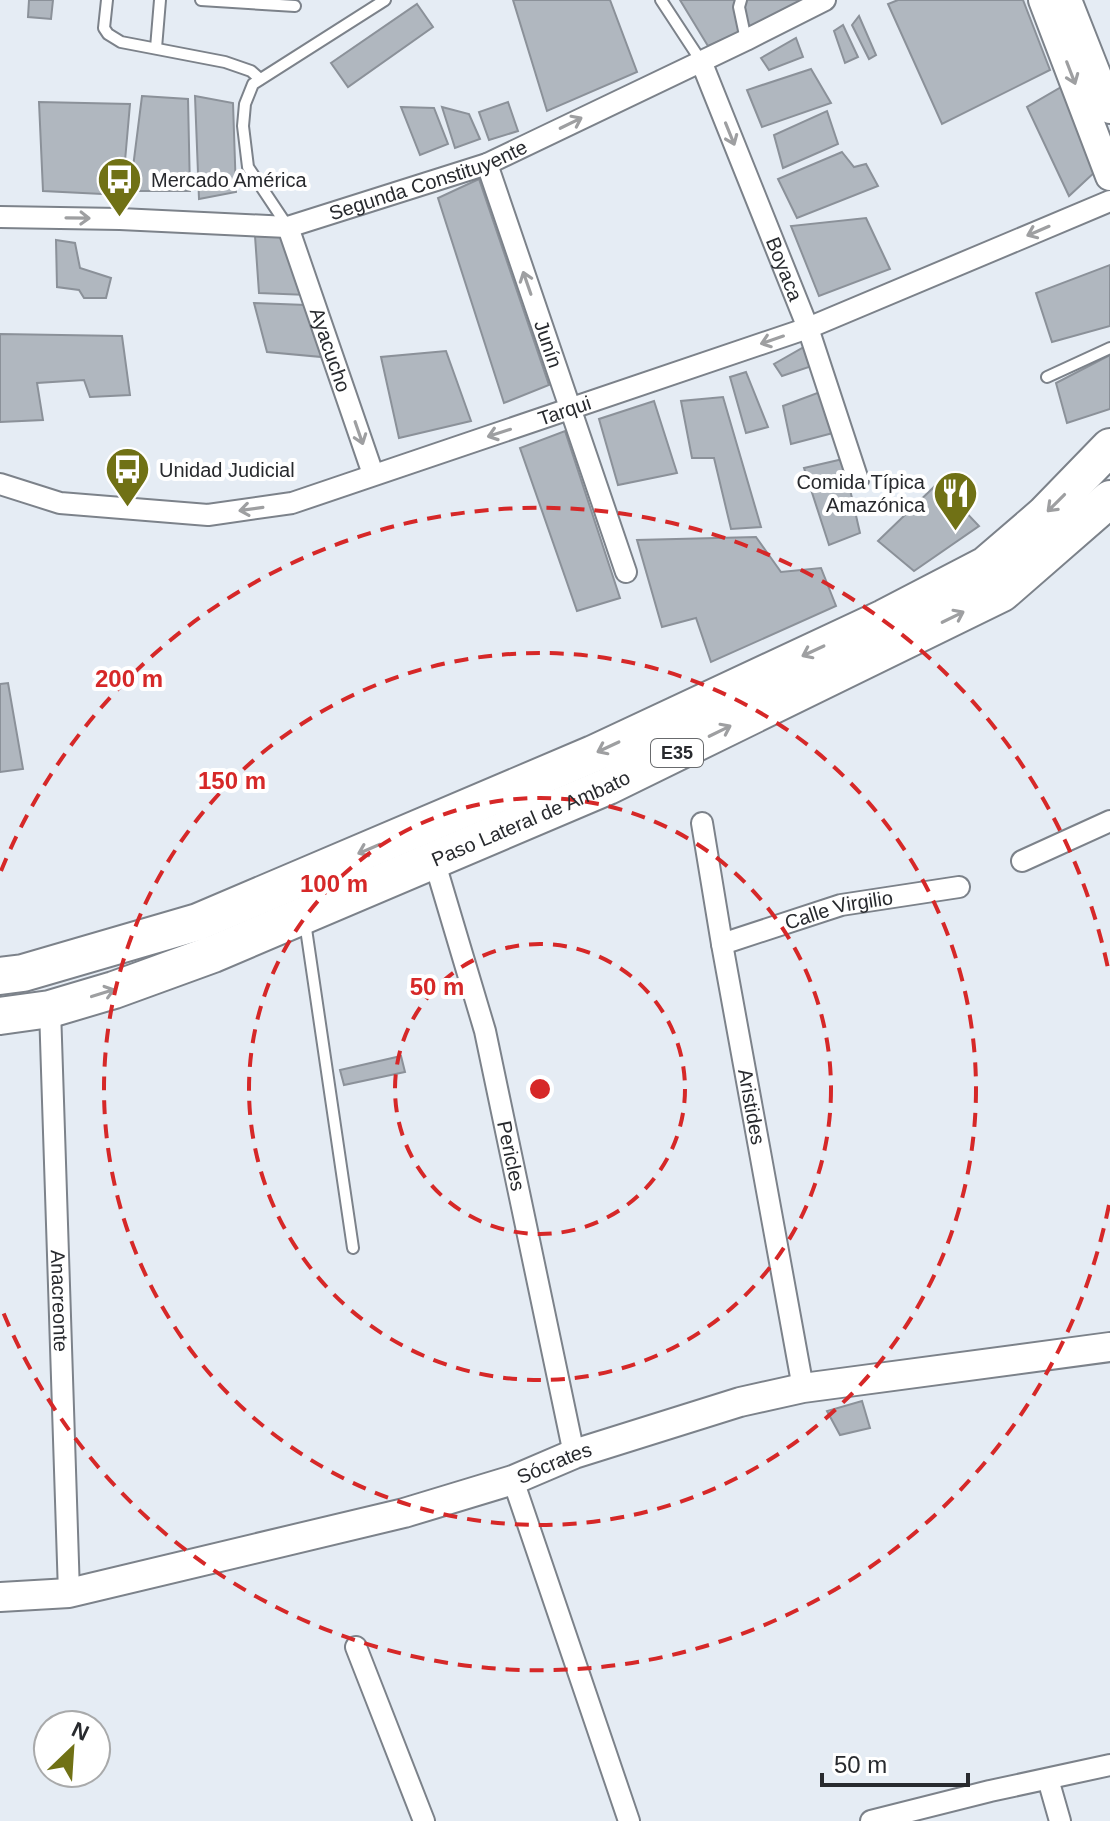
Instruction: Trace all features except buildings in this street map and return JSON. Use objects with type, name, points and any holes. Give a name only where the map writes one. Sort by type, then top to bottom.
[{"type":"highway","name":"Paso Lateral de Ambato","points":[[8,974],[198,922],[593,754],[884,618],[986,565],[1044,515],[1110,447]]},
{"type":"highway","name":"Paso Lateral de Ambato","points":[[0,1016],[50,1009],[114,990],[213,954],[608,786],[1002,593],[1110,499]]},
{"type":"street","name":"Segunda Constituyente","points":[[0,217],[288,227],[487,164],[825,0]]},
{"type":"street","points":[[1043,0],[1110,176]]},
{"type":"street","points":[[1067,0],[1110,109]]},
{"type":"street","name":"Boyaca","points":[[701,61],[808,328],[858,480]]},
{"type":"street","name":"Junín","points":[[487,164],[626,572]]},
{"type":"street","name":"Tarqui","points":[[0,484],[60,503],[208,515],[292,503],[808,328],[1110,201]]},
{"type":"street","name":"Ayacucho","points":[[288,227],[373,474]]},
{"type":"street","points":[[1022,861],[1110,821]]},
{"type":"street","name":"Aristides","points":[[702,823],[803,1388]]},
{"type":"street","name":"Pericles","points":[[434,860],[485,1031],[574,1454]]},
{"type":"street","name":"Calle Virgilio","points":[[722,944],[841,905],[959,887]]},
{"type":"street","name":"Anacreonte","points":[[50,1009],[69,1593]]},
{"type":"street","name":"Sócrates","points":[[0,1597],[69,1593],[404,1513],[513,1480],[574,1454],[740,1402],[803,1388],[1110,1347]]},
{"type":"street","points":[[513,1480],[629,1821]]},
{"type":"street","points":[[356,1647],[424,1821]]},
{"type":"street","points":[[871,1821],[1110,1765]]},
{"type":"street","points":[[1048,1779],[1060,1821]]},
{"type":"lane","points":[[107,0],[104,28],[121,42],[225,62],[251,71],[260,79]]},
{"type":"lane","points":[[156,48],[160,0]]},
{"type":"lane","points":[[201,0],[295,6]]},
{"type":"lane","points":[[288,227],[248,167],[243,126],[245,104],[253,84],[385,0]]},
{"type":"lane","points":[[661,0],[701,61]]},
{"type":"lane","points":[[741,0],[739,7],[746,40]]},
{"type":"lane","points":[[1047,377],[1110,348]]},
{"type":"lane","points":[[304,916],[353,1248]]},
{"type":"place","name":"Mercado América","points":[[120,219]]},
{"type":"place","name":"Unidad Judicial","points":[[128,509]]},
{"type":"place","name":"Comida Típica Amazónica","points":[[956,533]]}]
